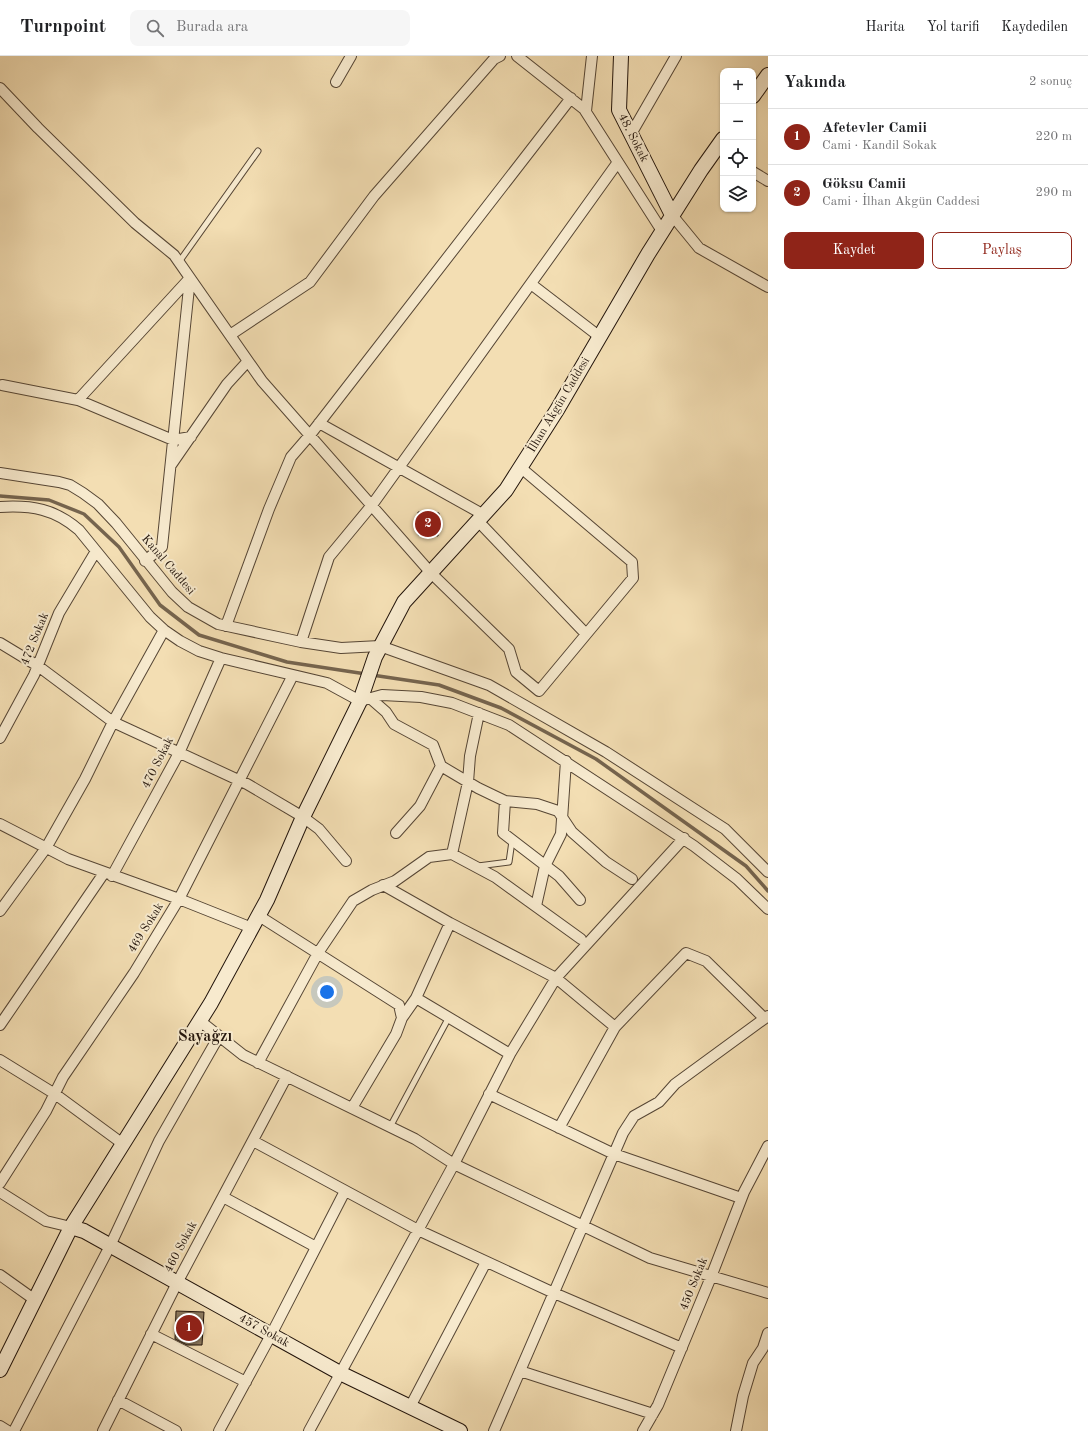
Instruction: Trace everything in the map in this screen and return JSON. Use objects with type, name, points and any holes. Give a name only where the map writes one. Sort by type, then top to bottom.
[{"type":"main road","name":"48. Sokak","points":[[621,56],[619,110],[672,215]]},
{"type":"main road","points":[[756,92],[768,75]]},
{"type":"main road","name":"İlhan Akgün Caddesi","points":[[0,1370],[71,1227],[200,1021],[255,922],[303,817],[364,697],[378,651],[404,602],[506,490],[558,410],[672,215],[719,154],[723,140]]},
{"type":"main road","name":"457 Sokak","points":[[71,1227],[84,1231],[340,1373],[460,1431]]},
{"type":"street","points":[[336,82],[351,56]]},
{"type":"street","points":[[230,335],[310,282],[374,196],[494,59],[500,56]]},
{"type":"street","points":[[517,56],[586,111],[662,231]]},
{"type":"street","points":[[586,111],[592,56]]},
{"type":"street","points":[[631,134],[676,56]]},
{"type":"street","points":[[0,88],[38,128],[129,217],[174,255],[262,381],[431,572],[509,648],[516,672],[539,691],[633,578],[632,562],[520,468]]},
{"type":"street","points":[[226,626],[269,509],[291,457],[310,435],[571,98]]},
{"type":"street","points":[[301,642],[329,557],[372,505],[618,162]]},
{"type":"street","points":[[756,174],[768,181]]},
{"type":"street","points":[[672,215],[699,248],[768,287]]},
{"type":"street","points":[[78,400],[190,278]]},
{"type":"street","points":[[145,560],[162,546],[190,278]]},
{"type":"street","points":[[531,284],[600,337]]},
{"type":"street","points":[[170,467],[227,384],[248,361]]},
{"type":"street","points":[[2,385],[78,400],[173,440],[191,437]]},
{"type":"street","points":[[319,423],[398,467],[481,518],[586,634]]},
{"type":"street","name":"Kanal Caddesi","points":[[0,473],[59,482],[77,488],[98,504],[172,592],[188,607],[203,617],[226,626],[301,642],[341,648],[378,651]]},
{"type":"street","points":[[0,507],[39,509],[52,512],[66,519],[79,530],[132,597],[164,630],[199,651],[221,658],[327,683],[364,697],[386,712],[394,724],[433,745],[441,766],[468,782],[505,801],[536,804],[558,811],[572,832],[606,862],[632,879]]},
{"type":"street","name":"472 Sokak","points":[[1,732],[38,666],[59,613],[96,551]]},
{"type":"street","points":[[0,911],[46,848],[85,779],[113,722],[164,630]]},
{"type":"street","points":[[0,642],[38,666],[113,722],[240,781],[303,817],[319,829],[346,861]]},
{"type":"street","points":[[378,651],[489,685],[606,752],[725,829],[768,872]]},
{"type":"street","name":"470 Sokak","points":[[0,1025],[108,875],[179,753],[221,658]]},
{"type":"street","name":"469 Sokak","points":[[0,1183],[46,1111],[63,1077],[134,973],[179,899],[293,674]]},
{"type":"street","points":[[364,697],[421,697],[452,703],[509,725],[684,838],[737,879],[768,909]]},
{"type":"street","points":[[452,854],[468,782],[470,756],[479,713]]},
{"type":"street","points":[[536,906],[545,866],[561,834],[566,761]]},
{"type":"street","points":[[396,833],[420,806],[441,766]]},
{"type":"street","points":[[505,801],[503,833],[559,876],[580,900]]},
{"type":"street","points":[[0,824],[68,859],[108,875],[179,899],[255,922],[318,953],[399,1004],[402,1018]]},
{"type":"street","points":[[309,1431],[454,1164],[510,1054],[556,978],[684,838]]},
{"type":"street","points":[[258,1063],[318,953],[353,901],[395,881],[429,857],[452,854],[475,866],[495,877],[581,939]]},
{"type":"street","points":[[383,886],[450,923],[556,978],[615,1027]]},
{"type":"street","points":[[352,1108],[396,1034],[402,1018],[416,998],[450,923]]},
{"type":"street","points":[[494,1431],[623,1133],[634,1116],[659,1102],[675,1084],[766,1017],[706,961],[686,953],[615,1027],[559,1128]]},
{"type":"street","points":[[416,998],[510,1054]]},
{"type":"street","points":[[200,1021],[243,1055],[415,1139],[454,1164],[583,1226],[650,1258],[768,1293]]},
{"type":"street","points":[[14,1431],[110,1246],[159,1141],[219,1036]]},
{"type":"street","points":[[0,1060],[55,1094],[123,1144]]},
{"type":"street","name":"460 Sokak","points":[[103,1431],[177,1283],[287,1076]]},
{"type":"street","points":[[489,1094],[614,1154],[741,1198]]},
{"type":"street","points":[[253,1141],[418,1230],[554,1293],[682,1348]]},
{"type":"street","name":"450 Sokak","points":[[643,1431],[653,1414],[682,1348],[741,1198],[768,1146]]},
{"type":"street","points":[[219,1431],[271,1335],[345,1191]]},
{"type":"street","points":[[0,1192],[46,1221],[71,1227]]},
{"type":"street","points":[[223,1197],[316,1247]]},
{"type":"street","points":[[410,1407],[486,1262]]},
{"type":"street","points":[[0,1275],[35,1300]]},
{"type":"street","points":[[736,1431],[743,1396],[752,1363],[766,1348],[768,1333]]},
{"type":"street","points":[[151,1334],[246,1382]]},
{"type":"street","points":[[520,1371],[653,1414]]},
{"type":"street","points":[[118,1400],[176,1431]]},
{"type":"street","points":[[0,1426],[8,1431]]},
{"type":"lane","points":[[179,262],[258,151]]},
{"type":"lane","points":[[475,866],[509,862],[512,841]]},
{"type":"lane","points":[[390,1127],[449,1017]]},
{"type":"building","points":[[418,512],[439,513],[438,536],[418,535]]},
{"type":"building","points":[[176,1311],[204,1312],[202,1345],[187,1345],[175,1339]]},
{"type":"waterway","points":[[0,496],[49,500],[84,514],[119,547],[160,605],[199,635],[287,662],[366,674]]},
{"type":"waterway","points":[[372,675],[439,685],[501,708],[596,759],[746,866],[768,891]]},
{"type":"place","name":"Göksu Camii","points":[[428,524]]},
{"type":"place","name":"Afetevler Camii","points":[[189,1328]]},
{"type":"district","name":"Sayağzı","points":[[205,1037]]}]
